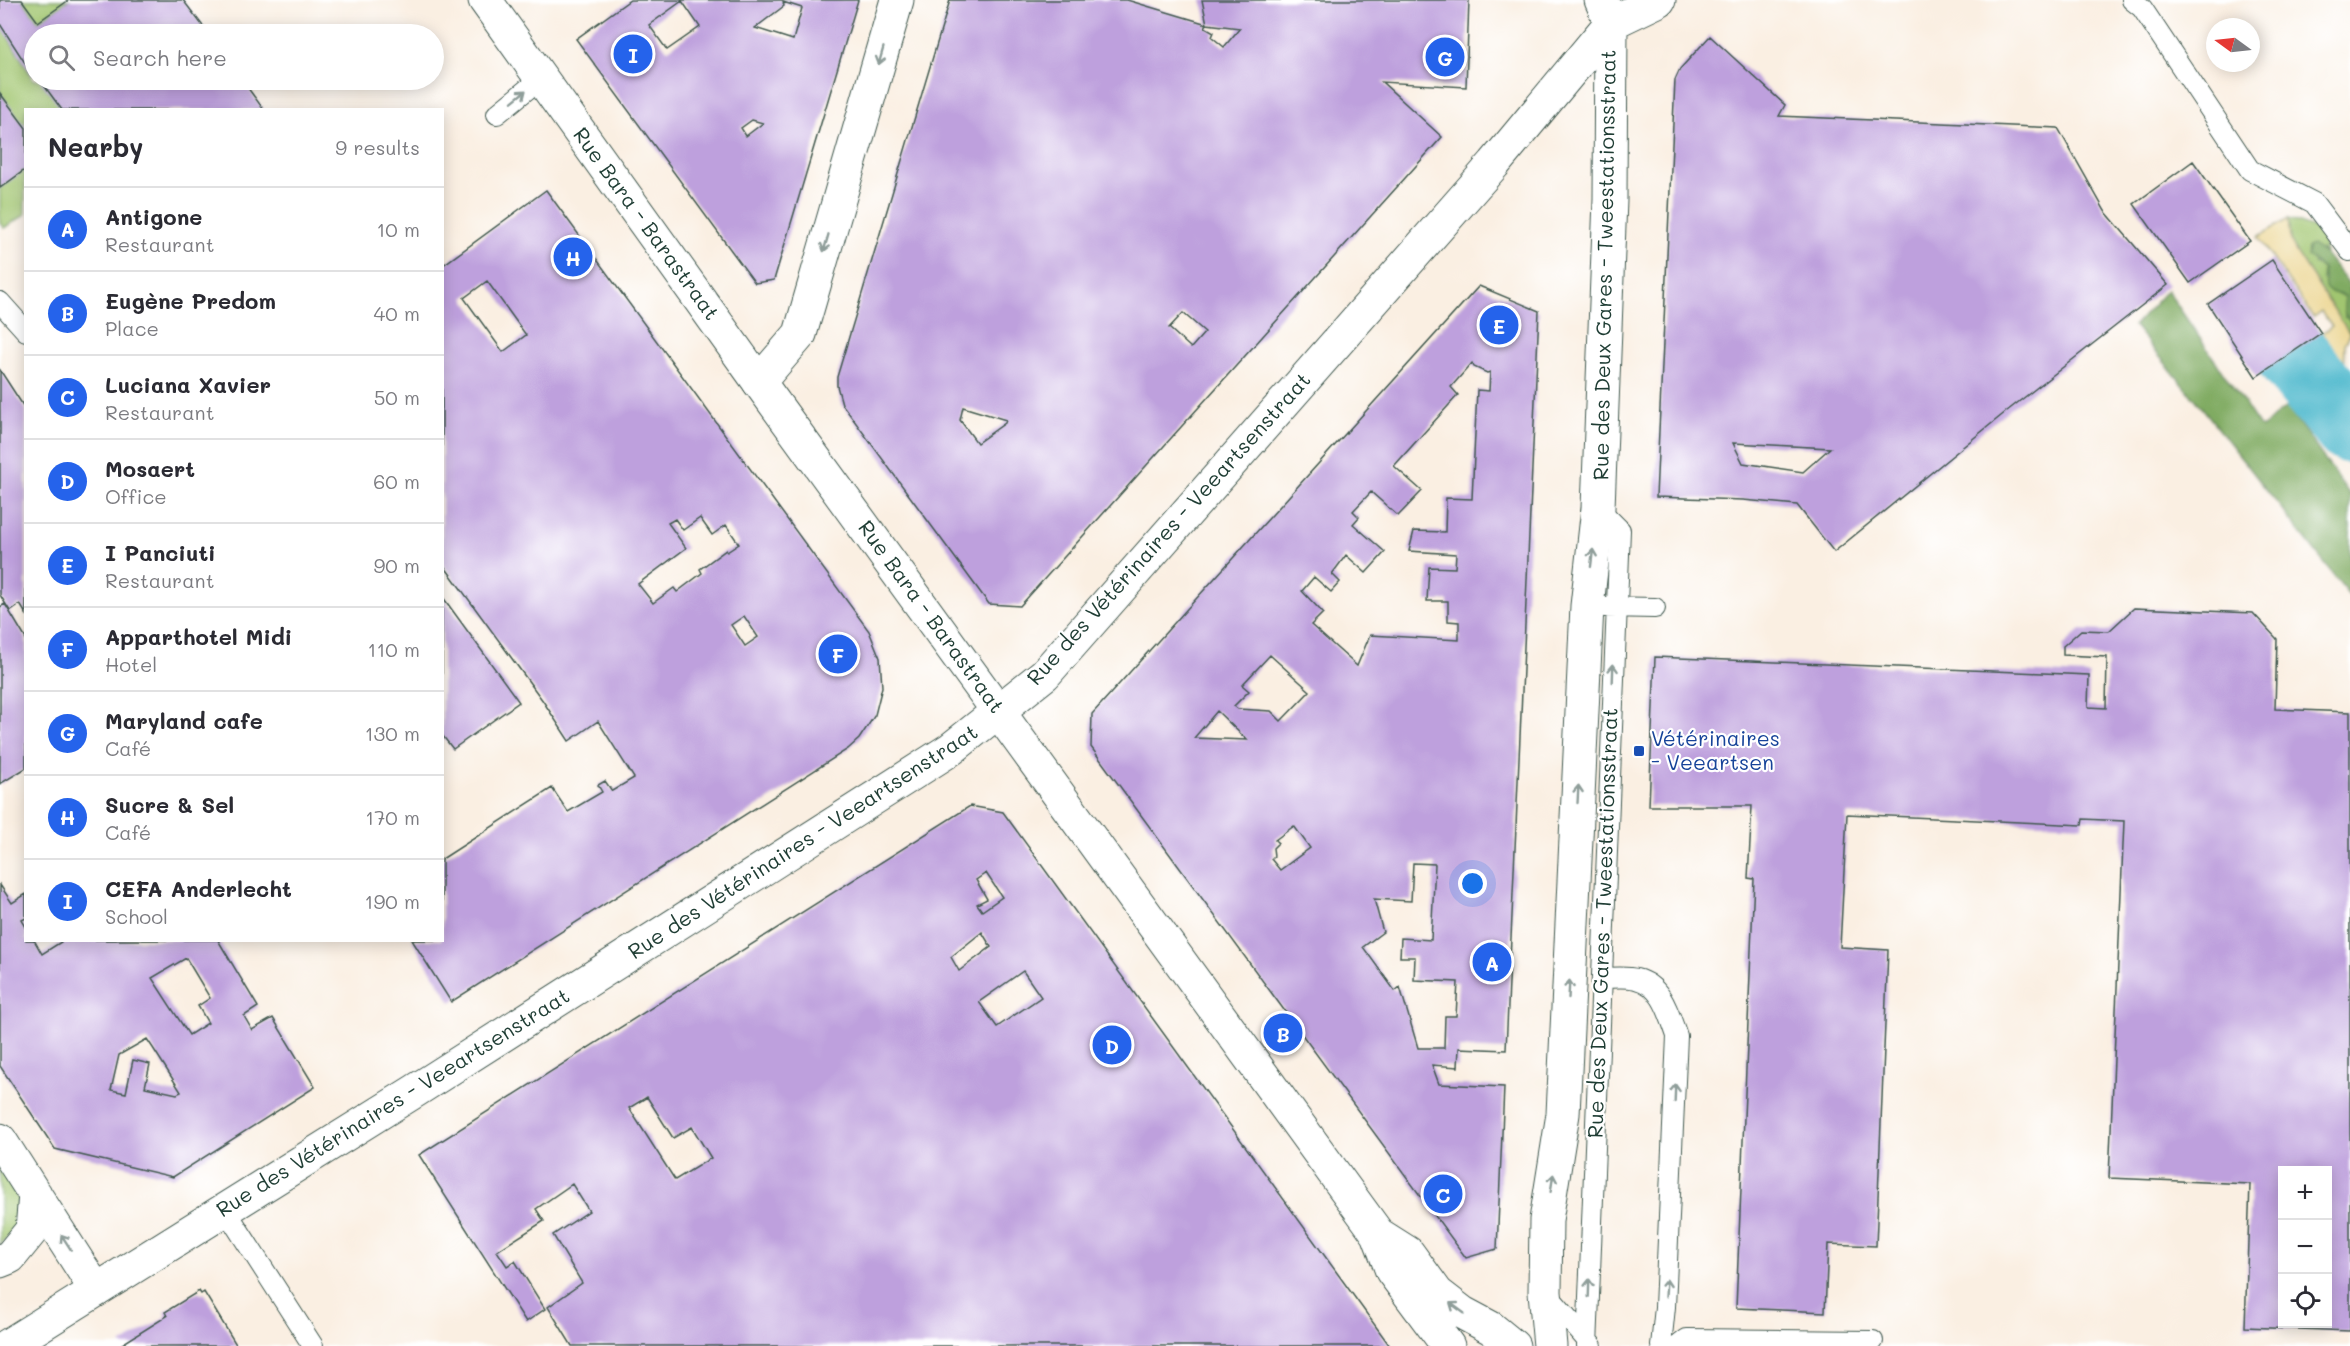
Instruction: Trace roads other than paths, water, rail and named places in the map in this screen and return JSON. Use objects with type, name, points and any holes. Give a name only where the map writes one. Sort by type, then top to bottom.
[{"type":"main road","name":"Rue Bara - Barastraat","points":[[486,0],[759,382],[1378,1234],[1392,1271],[1448,1346]]},
{"type":"main road","points":[[759,382],[800,334],[897,0]]},
{"type":"main road","name":"Rue des Vétérinaires - Veeartsenstraat","points":[[8,1346],[415,1091],[944,754],[999,712],[1045,674],[1065,652],[1494,164],[1612,8],[1659,0]]},
{"type":"main road","name":"Rue des Deux Gares - Tweestationsstraat","points":[[1550,1346],[1545,1292],[1546,1220],[1563,1114],[1601,607],[1598,508],[1610,200],[1612,8]]},
{"type":"main road","points":[[0,1140],[96,1290]]},
{"type":"main road","points":[[0,1261],[10,1257],[32,1230],[35,1194]]},
{"type":"main road","name":"Rue Bara - Barastraat","points":[[1378,1234],[1408,1253],[1437,1293],[1463,1313],[1491,1328],[1513,1346]]},
{"type":"lane","points":[[2138,3],[2250,170],[2314,203],[2350,251]]},
{"type":"lane","points":[[497,114],[542,78]]},
{"type":"lane","points":[[0,302],[24,330]]},
{"type":"lane","points":[[1601,607],[1655,608]]},
{"type":"lane","name":"Rue des Deux Gares - Tweestationsstraat","points":[[1589,1345],[1602,978],[1601,607]]},
{"type":"lane","points":[[1602,978],[1636,978],[1647,985],[1662,997],[1677,1035],[1665,1307],[1661,1346]]},
{"type":"lane","points":[[225,1209],[313,1346]]},
{"type":"lane","points":[[1545,1292],[1589,1345]]},
{"type":"lane","points":[[1678,1346],[1686,1339],[1873,1341]]},
{"type":"waterway","points":[[2291,354],[2350,426]]},
{"type":"place","name":"CEFA Anderlecht","points":[[633,54]]},
{"type":"place","name":"Maryland cafe","points":[[1445,57]]},
{"type":"place","name":"Sucre & Sel","points":[[573,257]]},
{"type":"place","name":"I Panciuti","points":[[1499,325]]},
{"type":"place","name":"Apparthotel Midi","points":[[838,654]]},
{"type":"place","name":"Vétérinaires - Veeartsen","points":[[1639,751]]},
{"type":"place","name":"Antigone","points":[[1492,962]]},
{"type":"place","name":"Eugène Predom","points":[[1283,1033]]},
{"type":"place","name":"Mosaert","points":[[1112,1045]]},
{"type":"place","name":"Luciana Xavier","points":[[1443,1194]]}]
